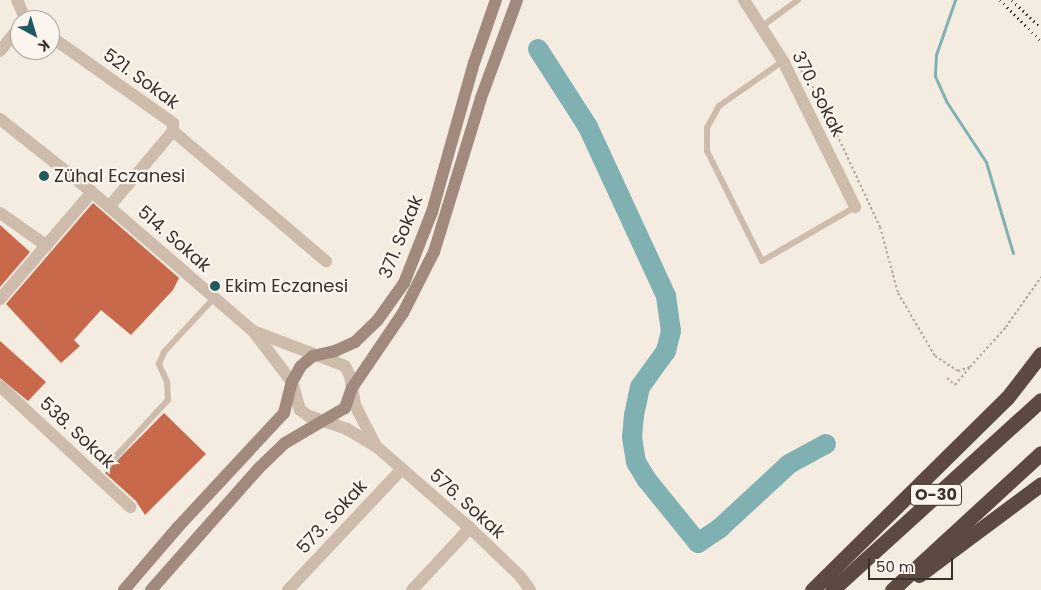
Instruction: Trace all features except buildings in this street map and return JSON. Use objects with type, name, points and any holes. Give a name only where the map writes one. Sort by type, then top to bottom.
[{"type":"highway","points":[[812,590],[1007,398],[1041,354]]},
{"type":"highway","name":"O-30","points":[[832,590],[1041,400]]},
{"type":"highway","name":"O-30","points":[[892,590],[1041,453]]},
{"type":"highway","points":[[898,590],[1041,484]]},
{"type":"main road","name":"371. Sokak","points":[[313,356],[335,351],[355,342],[377,321],[404,282],[432,212],[474,63],[496,0]]},
{"type":"main road","name":"371. Sokak","points":[[151,590],[258,469],[285,443],[322,419],[345,408],[352,388],[403,313],[434,252],[482,98],[518,0]]},
{"type":"main road","points":[[124,590],[178,526],[284,413],[292,382],[301,366],[313,356]]},
{"type":"street","name":"370. Sokak","points":[[744,0],[782,61],[855,207]]},
{"type":"street","points":[[0,51],[10,38]]},
{"type":"street","name":"521. Sokak","points":[[60,43],[173,123],[173,131],[109,207]]},
{"type":"street","name":"514. Sokak","points":[[0,119],[92,192],[253,331]]},
{"type":"street","points":[[173,131],[326,261]]},
{"type":"street","points":[[0,299],[92,192]]},
{"type":"street","points":[[0,213],[47,246]]},
{"type":"street","points":[[253,331],[313,356],[345,366],[355,405],[377,447]]},
{"type":"street","points":[[253,331],[292,382],[300,410],[347,429],[377,447]]},
{"type":"street","name":"538. Sokak","points":[[0,386],[130,506]]},
{"type":"street","name":"576. Sokak","points":[[377,447],[470,528],[520,576],[530,590]]},
{"type":"street","name":"573. Sokak","points":[[288,590],[402,468]]},
{"type":"street","points":[[412,590],[470,528]]},
{"type":"lane","points":[[761,28],[798,0]]},
{"type":"lane","points":[[782,61],[719,106],[706,136],[711,160],[762,261],[855,207]]},
{"type":"lane","points":[[108,465],[168,400],[167,382],[159,364],[164,352],[214,298]]},
{"type":"path","points":[[782,61],[805,72],[818,94],[880,227],[898,293],[924,343],[935,356],[958,370],[970,366]]},
{"type":"path","points":[[947,378],[955,385],[1006,327],[1041,277]]},
{"type":"waterway","points":[[955,0],[936,55],[935,76],[946,101],[986,162],[1013,253]]},
{"type":"waterway","points":[[538,49],[588,127],[666,296],[671,331],[666,351],[640,387],[634,415],[632,437],[636,462],[647,480],[698,543],[720,528],[789,464],[826,444]]},
{"type":"railway","points":[[1000,0],[1041,41]]},
{"type":"railway","points":[[1012,0],[1041,28]]},
{"type":"place","name":"Zühal Eczanesi","points":[[44,176]]},
{"type":"place","name":"Ekim Eczanesi","points":[[215,286]]}]
